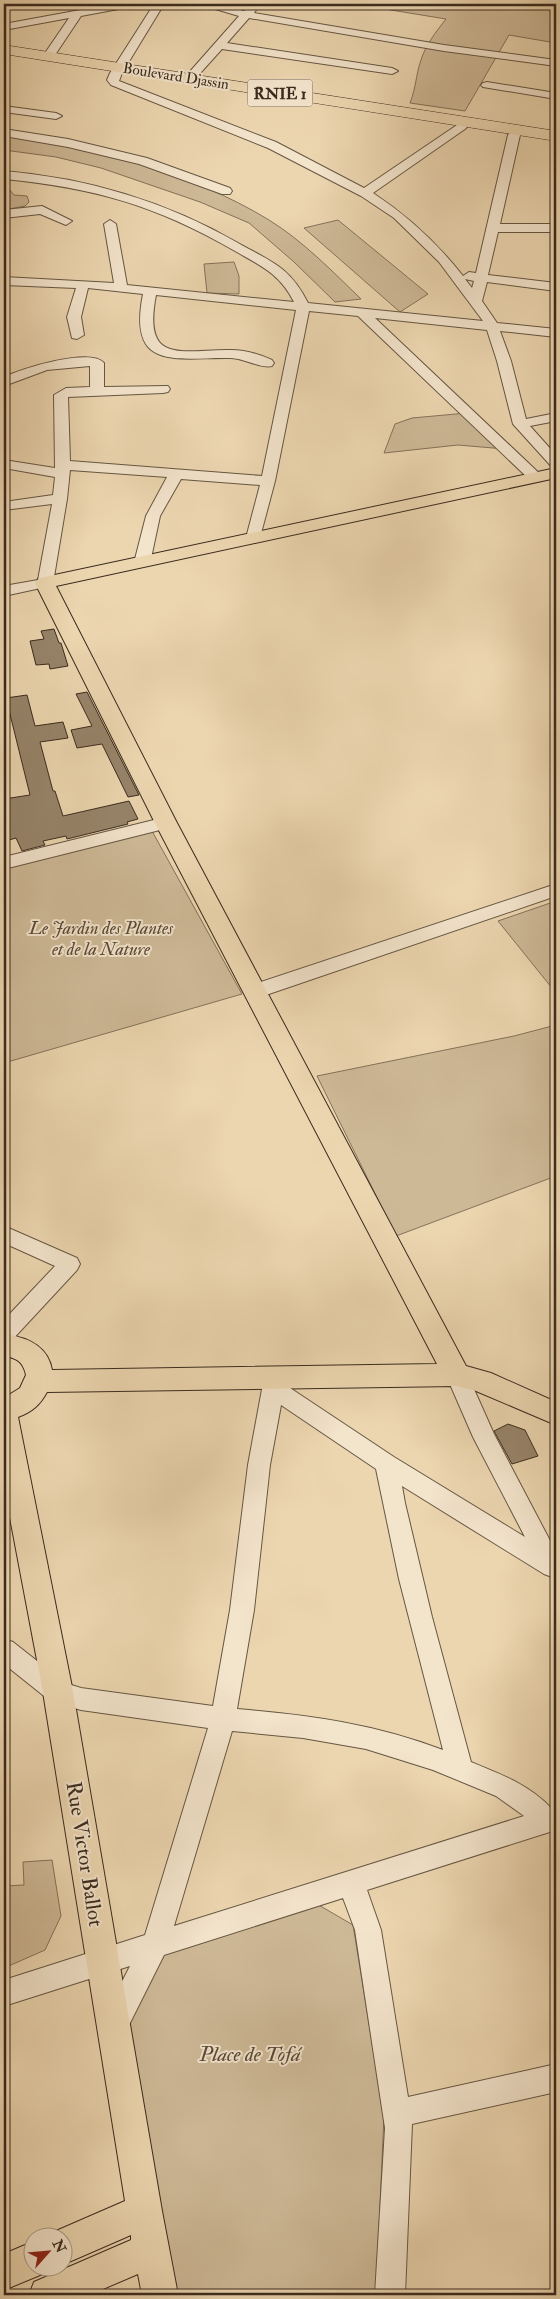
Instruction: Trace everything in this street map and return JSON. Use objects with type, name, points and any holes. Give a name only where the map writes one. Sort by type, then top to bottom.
[{"type":"highway","name":"Boulevard Djassin","points":[[4,49],[118,70],[556,142]]},
{"type":"highway","name":"Boulevard Djassin","points":[[4,56],[190,78],[556,136]]},
{"type":"main road","points":[[457,1374],[166,823],[45,583],[556,473]]},
{"type":"main road","points":[[4,1345],[17,1347],[32,1356],[39,1370],[39,1381],[35,1391],[27,1400],[4,1410]]},
{"type":"main road","points":[[39,1381],[269,1382],[457,1374],[481,1381],[556,1414]]},
{"type":"main road","name":"Rue Victor Ballot","points":[[4,1414],[58,1692],[144,2211],[160,2295]]},
{"type":"main road","points":[[72,2242],[144,2211]]},
{"type":"main road","points":[[47,2295],[152,2249]]},
{"type":"main road","points":[[4,2272],[22,2264]]},
{"type":"street","points":[[4,27],[129,4]]},
{"type":"street","points":[[160,4],[113,80],[120,86],[272,145],[365,193],[398,215],[456,274],[492,326],[504,361],[520,424],[556,463]]},
{"type":"street","points":[[209,4],[247,15],[444,48],[556,63]]},
{"type":"street","points":[[190,78],[256,4]]},
{"type":"street","points":[[49,56],[78,13]]},
{"type":"street","points":[[220,45],[392,71]]},
{"type":"street","points":[[487,84],[556,96]]},
{"type":"street","points":[[4,109],[56,116]]},
{"type":"street","points":[[365,193],[461,127]]},
{"type":"street","points":[[4,133],[68,143],[134,159],[226,191]]},
{"type":"street","points":[[476,301],[514,135]]},
{"type":"street","points":[[4,175],[92,188],[145,202],[190,220],[280,272],[290,283],[302,306],[294,360],[254,538]]},
{"type":"street","points":[[4,214],[42,210],[66,221]]},
{"type":"street","points":[[110,224],[121,288]]},
{"type":"street","points":[[492,228],[556,228]]},
{"type":"street","points":[[456,274],[556,288]]},
{"type":"street","points":[[4,281],[83,284],[556,333]]},
{"type":"street","points":[[77,335],[74,317],[83,284]]},
{"type":"street","points":[[150,291],[146,315],[148,334],[159,349],[170,355],[188,358],[242,354],[256,357],[268,363]]},
{"type":"street","points":[[361,312],[535,477]]},
{"type":"street","points":[[255,372],[268,363],[294,360]]},
{"type":"street","points":[[4,382],[19,374],[58,363],[94,362],[97,363],[97,390]]},
{"type":"street","points":[[4,591],[45,583],[60,499],[63,470],[61,395],[66,392],[97,390],[163,389]]},
{"type":"street","points":[[520,424],[556,417]]},
{"type":"street","points":[[4,464],[63,470],[176,474],[268,481]]},
{"type":"street","points":[[142,562],[152,516],[176,474]]},
{"type":"street","points":[[4,506],[60,499]]},
{"type":"street","points":[[4,863],[166,823]]},
{"type":"street","points":[[256,991],[556,890]]},
{"type":"street","points":[[4,1234],[70,1264],[4,1334]]},
{"type":"street","points":[[457,1374],[484,1437],[554,1569]]},
{"type":"street","points":[[114,2026],[156,1943],[223,1719],[242,1610],[269,1382],[386,1464],[554,1569]]},
{"type":"street","points":[[386,1464],[399,1530],[427,1646],[461,1770]]},
{"type":"street","points":[[4,1650],[58,1692],[82,1699],[223,1719],[303,1726],[366,1737],[461,1770],[505,1788],[550,1819]]},
{"type":"street","points":[[4,1993],[102,1960],[550,1819]]},
{"type":"street","points":[[351,1882],[368,1930],[397,2113],[398,2128],[390,2295]]},
{"type":"street","points":[[397,2113],[556,2078]]},
{"type":"green space","points":[[354,4],[556,4],[556,43],[509,35],[465,111],[410,103],[423,54],[446,19]]},
{"type":"green space","points":[[4,133],[73,147],[141,164],[207,188],[282,228],[317,257],[361,299],[335,302],[294,262],[249,223],[200,202],[101,168],[56,157],[4,150]]},
{"type":"green space","points":[[9,189],[14,195],[27,196],[29,202],[25,206],[4,210],[4,190]]},
{"type":"green space","points":[[338,220],[428,294],[400,312],[304,228]]},
{"type":"green space","points":[[234,262],[239,276],[239,294],[207,293],[204,264]]},
{"type":"green space","points":[[467,413],[505,449],[458,445],[384,453],[395,424],[412,418]]},
{"type":"green space","name":"Le Jardin des Plantes et de la Nature","points":[[152,831],[242,994],[4,1063],[4,868]]},
{"type":"green space","points":[[556,901],[556,993],[498,921]]},
{"type":"green space","points":[[556,1025],[556,1176],[396,1236],[317,1076],[514,1036]]},
{"type":"green space","points":[[52,1860],[61,1916],[45,1950],[4,1968],[4,1886],[24,1885],[23,1862]]},
{"type":"green space","name":"Place de Tofá","points":[[317,1904],[353,1925],[384,2116],[376,2295],[171,2295],[122,2030],[158,1956]]},
{"type":"building","points":[[54,629],[59,643],[61,643],[68,666],[50,669],[49,664],[36,665],[30,641],[44,639],[41,631]]},
{"type":"building","points":[[87,692],[139,795],[128,797],[102,744],[77,748],[71,730],[92,726],[76,694]]},
{"type":"building","points":[[27,695],[35,726],[63,722],[68,738],[40,742],[53,791],[55,791],[63,816],[129,801],[138,819],[127,822],[128,824],[67,839],[66,836],[43,841],[45,845],[22,851],[16,838],[9,840],[4,827],[4,799],[30,795],[6,698]]},
{"type":"building","points":[[508,1424],[525,1430],[538,1456],[512,1464],[494,1431]]}]
